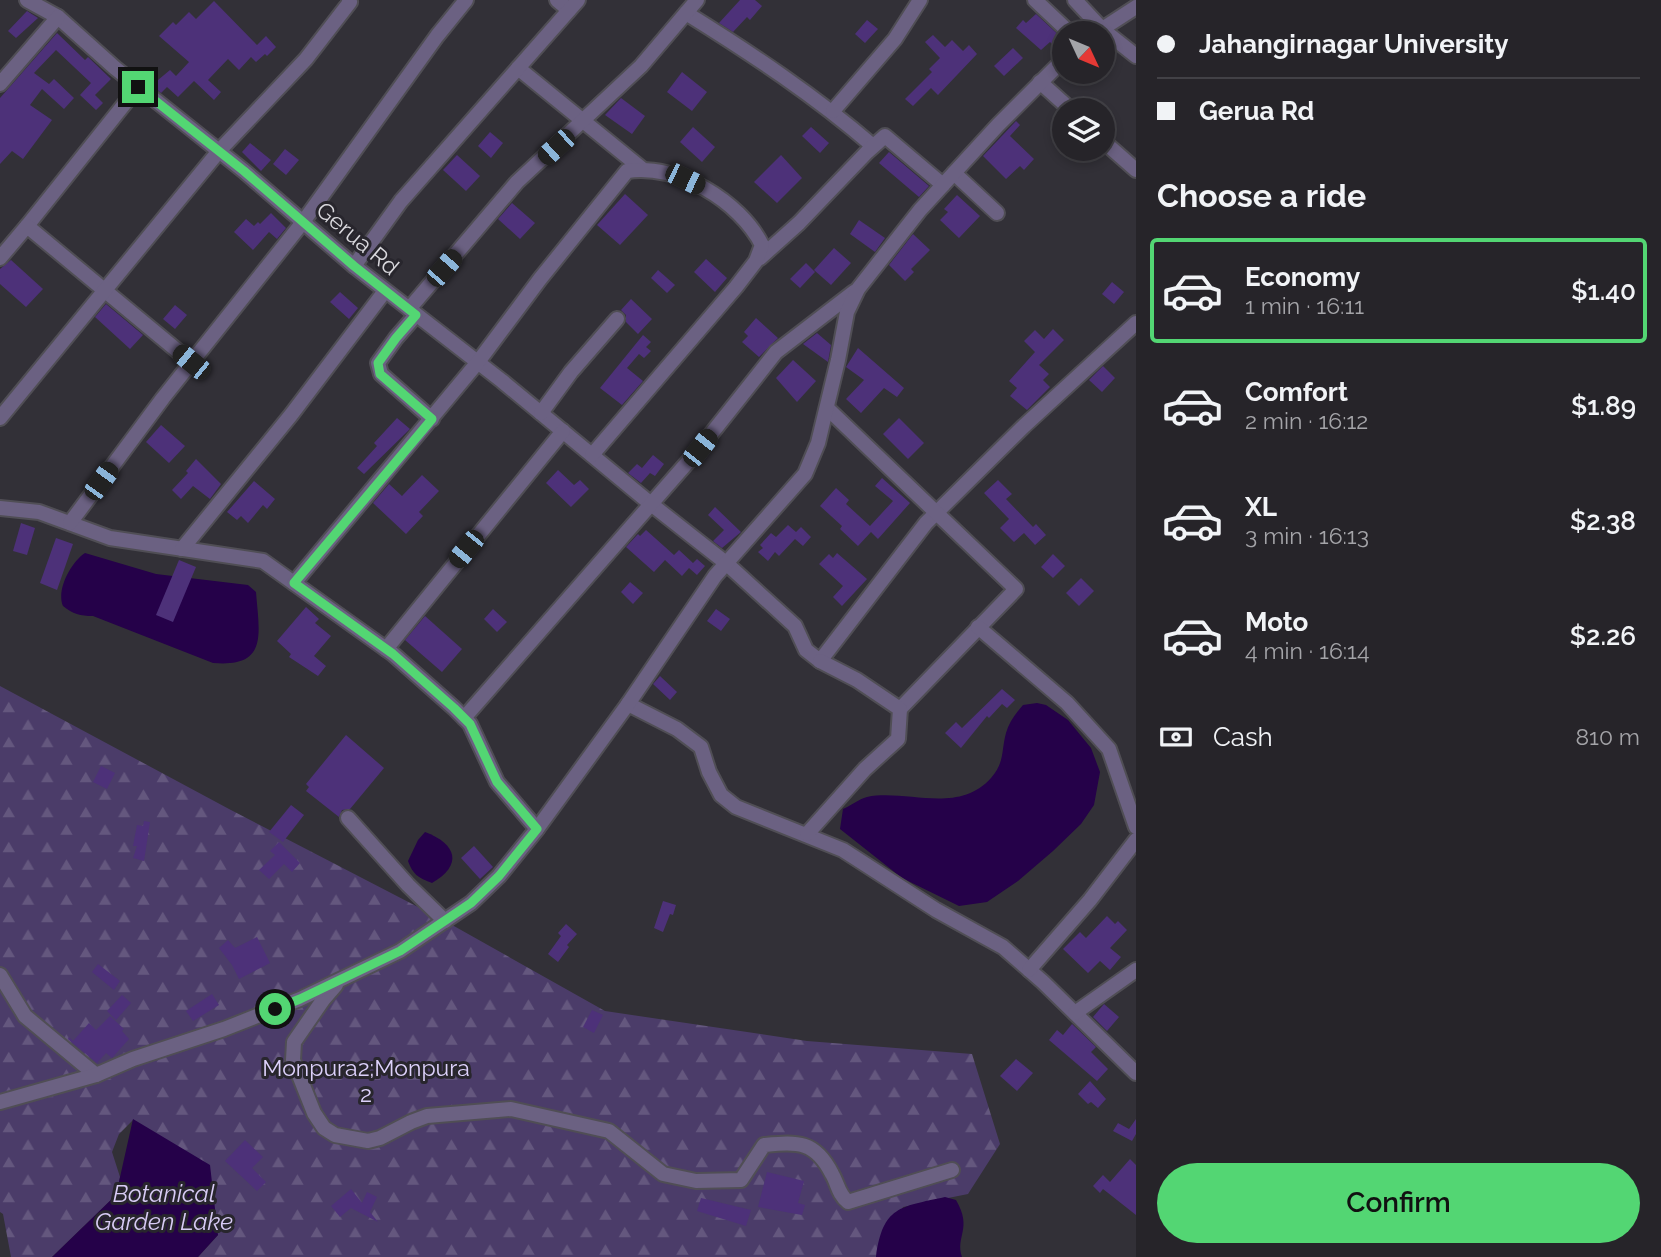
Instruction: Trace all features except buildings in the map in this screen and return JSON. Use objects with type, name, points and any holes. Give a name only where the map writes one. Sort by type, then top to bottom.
[{"type":"street","name":"Gerua Rd","points":[[27,0],[58,17],[354,266],[478,362],[726,563],[795,626],[806,650],[820,661]]},
{"type":"street","points":[[0,418],[219,151],[306,59],[349,0]]},
{"type":"street","points":[[70,523],[191,362],[303,222],[466,0]]},
{"type":"street","points":[[354,266],[401,201],[573,5],[557,0]]},
{"type":"street","points":[[432,419],[380,374],[378,363],[412,312],[517,182],[641,66],[697,0]]},
{"type":"street","points":[[832,111],[895,38],[920,0]]},
{"type":"street","points":[[1035,0],[1057,21]]},
{"type":"street","points":[[1075,0],[1091,21]]},
{"type":"street","points":[[1114,21],[1136,7]]},
{"type":"street","points":[[686,13],[737,44],[832,111],[873,146]]},
{"type":"street","points":[[0,84],[58,17]]},
{"type":"street","points":[[1115,42],[1136,56]]},
{"type":"street","points":[[518,68],[641,169]]},
{"type":"street","points":[[0,1102],[96,1075],[300,999],[400,951],[471,903],[499,876],[537,829],[628,704],[690,610],[726,563],[805,474],[818,443],[847,312],[858,289],[889,247],[943,185],[1052,71]]},
{"type":"street","points":[[1041,82],[1059,98]]},
{"type":"street","points":[[0,258],[138,87]]},
{"type":"street","points":[[592,455],[679,356],[756,261],[799,223],[885,136],[943,185]]},
{"type":"street","points":[[1115,151],[1136,170]]},
{"type":"street","points":[[294,583],[432,419],[627,171],[661,170],[717,195],[755,230],[762,245],[756,261]]},
{"type":"street","points":[[954,173],[997,213]]},
{"type":"street","points":[[27,226],[191,362]]},
{"type":"street","points":[[464,718],[700,448],[776,352],[858,289]]},
{"type":"street","points":[[182,549],[291,415],[385,291]]},
{"type":"street","points":[[541,413],[571,372],[617,320]]},
{"type":"street","points":[[900,709],[857,680],[820,661],[926,523],[1024,426],[1136,323]]},
{"type":"street","points":[[807,834],[865,769],[898,739],[900,709],[1016,589],[827,408]]},
{"type":"street","points":[[386,649],[563,431]]},
{"type":"street","points":[[0,508],[39,512],[110,538],[263,561],[386,649],[464,718],[470,724],[497,782],[537,829]]},
{"type":"street","points":[[978,627],[1067,703],[1109,749],[1136,827]]},
{"type":"street","points":[[628,704],[677,729],[701,747],[709,772],[721,795],[736,807],[843,850],[936,910],[1003,947],[1136,1073]]},
{"type":"street","points":[[348,818],[408,885],[445,921]]},
{"type":"street","points":[[1029,970],[1090,900],[1136,840]]},
{"type":"street","points":[[1075,1013],[1136,970]]},
{"type":"street","points":[[0,975],[25,1016],[96,1075]]},
{"type":"street","points":[[342,979],[323,1000],[294,1042],[293,1060],[304,1092],[324,1128],[335,1135],[368,1141],[428,1116],[510,1109],[609,1131],[663,1174],[696,1181],[741,1180],[764,1145],[795,1142],[816,1150],[832,1173],[841,1196],[848,1202],[952,1170]]},
{"type":"green space","name":"Monpura2;Monpura 2","points":[[0,686],[445,921],[605,1011],[807,1041],[972,1054],[1000,1144],[968,1194],[903,1207],[877,1257],[198,1257],[218,1235],[133,1120],[119,1134],[112,1152],[120,1177],[116,1195],[52,1257],[11,1257],[3,1214],[0,1212]]},
{"type":"water","points":[[85,553],[156,574],[248,585],[256,592],[258,621],[257,645],[252,654],[244,660],[231,663],[213,663],[93,616],[70,611],[63,606],[61,599],[63,585],[70,570]]},
{"type":"water","points":[[1023,705],[1046,705],[1068,720],[1091,748],[1100,772],[1094,805],[1081,824],[1053,851],[1018,881],[987,902],[959,906],[902,878],[840,829],[843,809],[867,797],[882,795],[948,798],[978,789],[999,767],[1006,733],[1015,714]]},
{"type":"water","points":[[425,832],[444,842],[452,855],[448,869],[432,883],[417,875],[408,861]]},
{"type":"water","name":"Botanical Garden Lake","points":[[133,1119],[210,1165],[218,1235],[198,1257],[52,1257],[116,1195]]},
{"type":"water","points":[[945,1197],[956,1200],[961,1210],[964,1225],[960,1243],[962,1257],[876,1257],[883,1228],[889,1218],[905,1207]]},
{"type":"route","points":[[138,87],[244,171],[354,266],[416,315],[378,363],[380,374],[432,419],[294,583],[393,654],[470,724],[497,782],[537,829],[499,876],[471,903],[400,951],[275,1009]]}]
